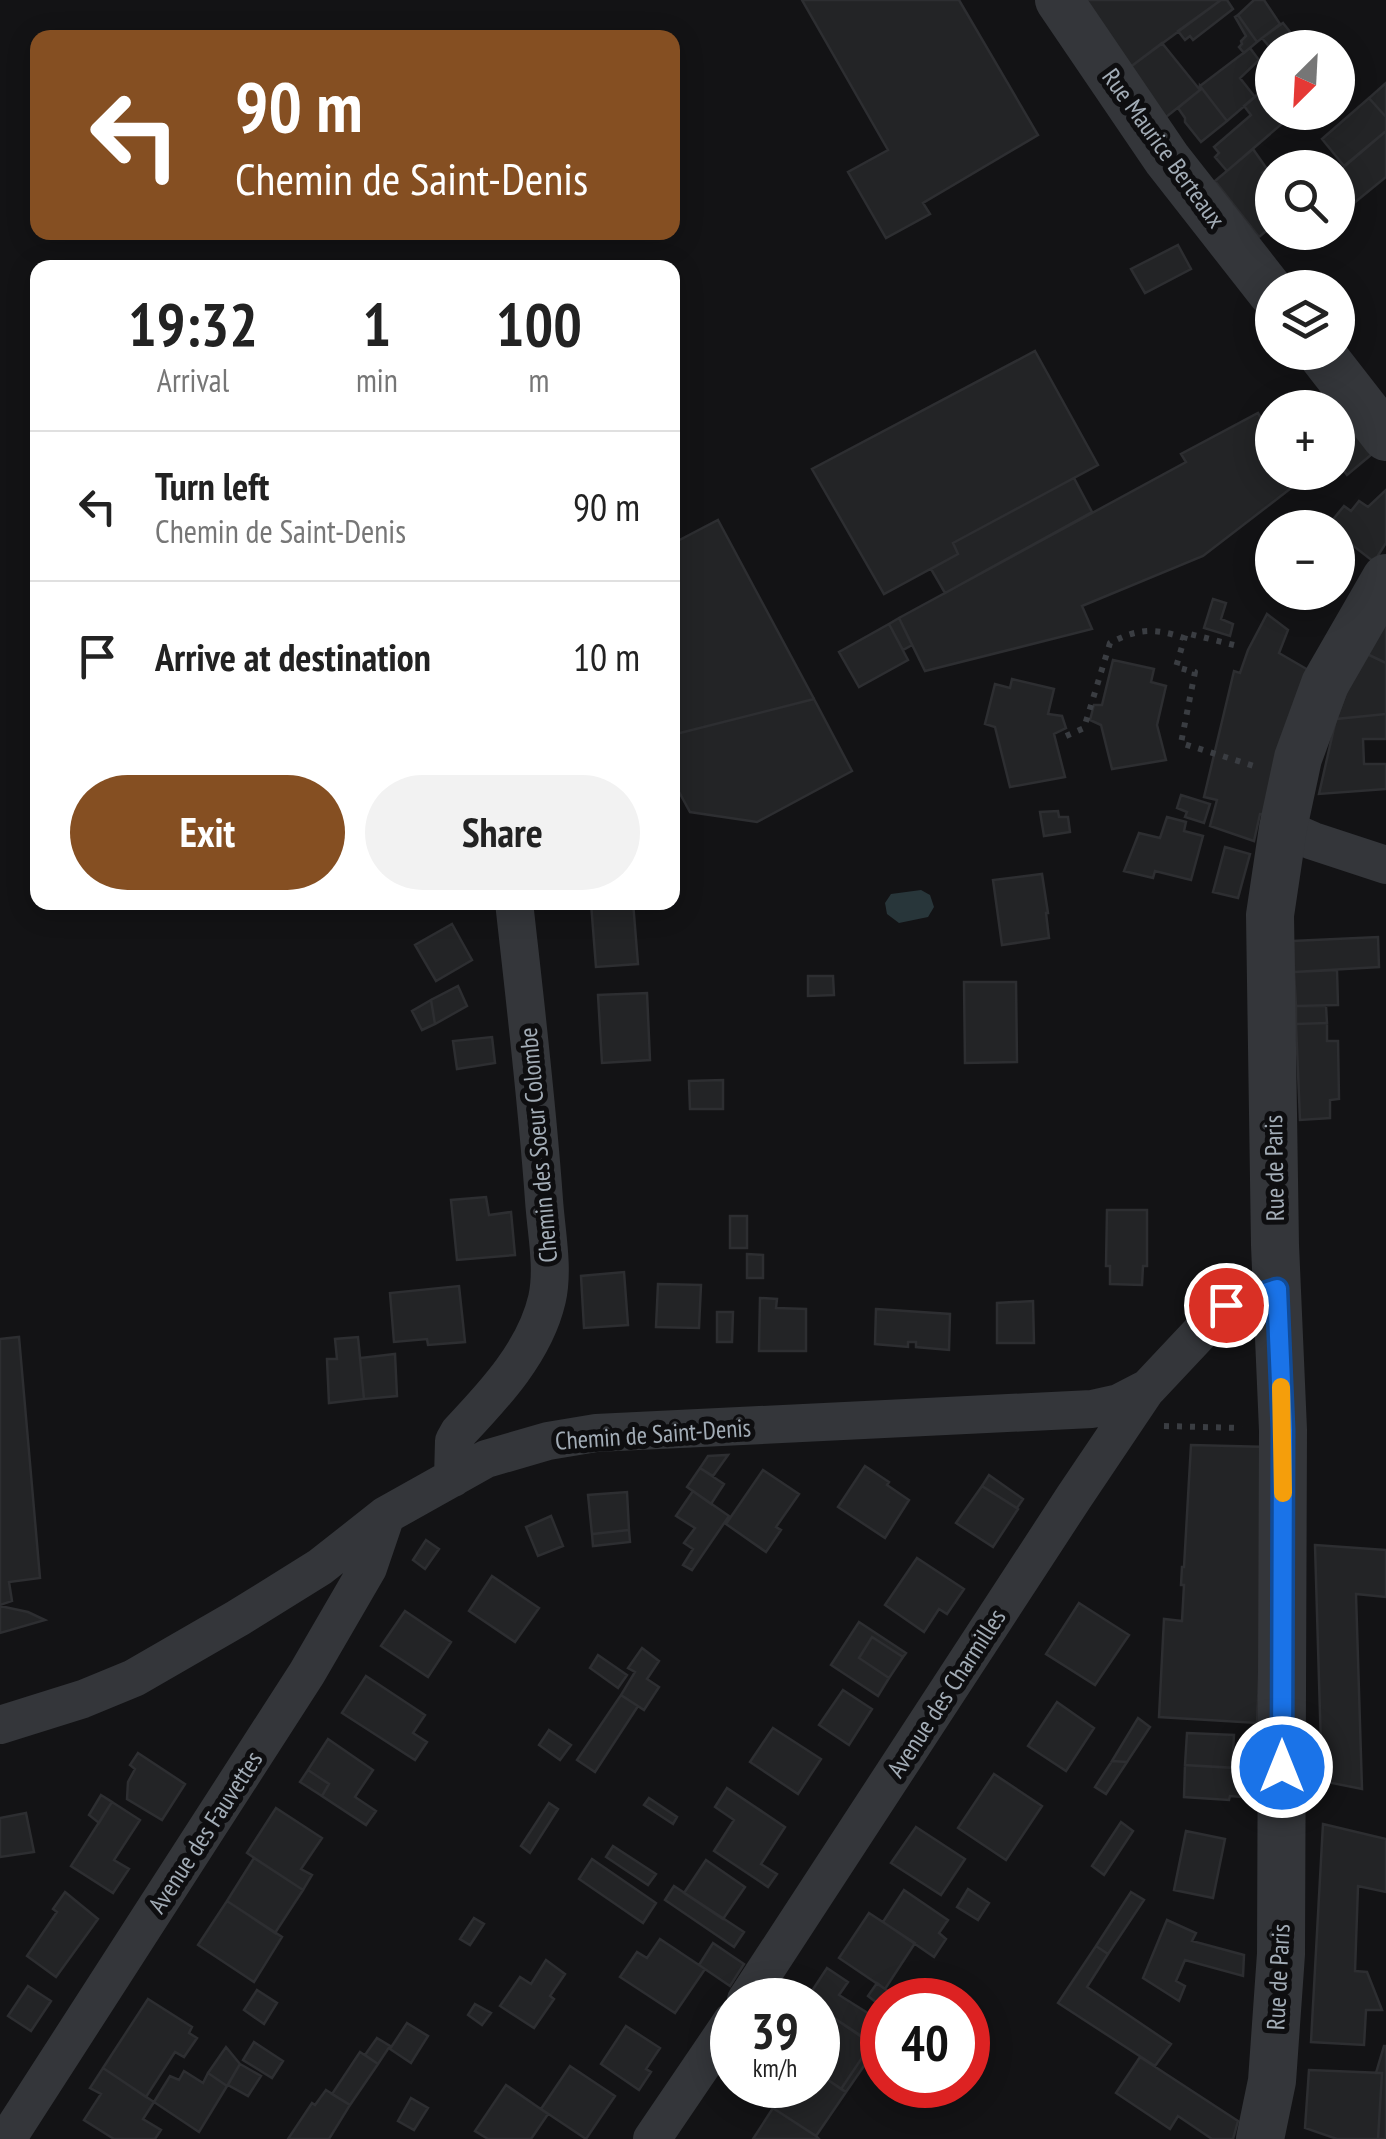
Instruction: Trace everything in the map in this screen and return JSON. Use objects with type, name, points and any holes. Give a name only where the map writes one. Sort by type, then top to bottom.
[{"type":"street","name":"Rue Maurice Berteaux","points":[[1060,0],[1167,159],[1255,271]]},
{"type":"street","points":[[1334,370],[1386,437]]},
{"type":"street","name":"Rue de Paris","points":[[1260,2139],[1272,2081],[1281,1954],[1283,1430],[1270,916],[1298,758],[1326,684],[1386,578]]},
{"type":"street","points":[[1283,828],[1386,864]]},
{"type":"street","name":"Chemin des Soeur Colombe","points":[[453,1478],[454,1440],[518,1361],[547,1300],[550,1279],[515,910]]},
{"type":"street","name":"Chemin de Saint-Denis","points":[[0,1725],[134,1678],[320,1566],[386,1516],[486,1459],[548,1441],[596,1433],[1092,1409],[1119,1403],[1148,1388],[1226,1305],[1277,1289]]},
{"type":"street","name":"Avenue des Charmilles","points":[[760,1978],[1148,1388]]},
{"type":"street","name":"Avenue des Fauvettes","points":[[7,2139],[306,1673],[368,1568],[386,1516]]},
{"type":"street","points":[[652,2139],[710,2053]]},
{"type":"path","points":[[1066,736],[1084,728],[1110,644],[1142,630],[1184,638]]},
{"type":"path","points":[[1234,645],[1186,632],[1176,667],[1195,672],[1181,743],[1294,778]]},
{"type":"path","points":[[1123,1424],[1283,1430]]},
{"type":"shaded area","points":[[921,890],[930,895],[934,907],[928,917],[899,923],[887,914],[885,903],[891,894]]},
{"type":"building","points":[[802,0],[959,0],[1038,135],[923,203],[930,214],[886,238],[848,172],[888,150]]},
{"type":"building","points":[[1080,0],[1221,0],[1129,68]]},
{"type":"building","points":[[1221,0],[1227,0],[1233,9],[1193,40],[1190,36],[1185,40],[1178,31]]},
{"type":"building","points":[[1254,0],[1264,0],[1280,24],[1272,30],[1255,30],[1255,39],[1238,15]]},
{"type":"building","points":[[1238,15],[1255,39],[1244,53],[1239,47],[1246,36],[1235,17]]},
{"type":"building","points":[[1162,43],[1200,90],[1166,117],[1129,68]]},
{"type":"building","points":[[1250,48],[1255,55],[1255,64],[1240,78],[1255,97],[1227,121],[1200,86]]},
{"type":"building","points":[[1386,83],[1386,117],[1369,98]]},
{"type":"building","points":[[1200,86],[1227,121],[1201,142],[1178,108]]},
{"type":"building","points":[[1255,97],[1255,130],[1275,130],[1227,171],[1215,157],[1219,153],[1214,147],[1251,115],[1244,106]]},
{"type":"building","points":[[1369,98],[1386,117],[1386,131],[1355,157],[1355,150],[1331,150],[1322,139],[1332,130],[1355,130],[1355,110]]},
{"type":"building","points":[[1386,131],[1386,177],[1355,202],[1355,157]]},
{"type":"building","points":[[1253,149],[1255,232],[1215,181]]},
{"type":"building","points":[[1178,245],[1191,269],[1145,293],[1131,269]]},
{"type":"building","points":[[1035,351],[1098,465],[953,543],[958,554],[884,594],[812,469]]},
{"type":"building","points":[[1255,415],[1255,490],[1289,490],[1263,510],[1255,510],[1255,516],[1203,556],[1082,606],[1092,629],[925,671],[899,618],[1186,462],[1181,454]]},
{"type":"building","points":[[1363,431],[1378,449],[1355,468],[1355,438]]},
{"type":"building","points":[[1074,478],[1092,512],[945,593],[931,569],[958,554],[953,543]]},
{"type":"building","points":[[1386,490],[1386,543],[1374,562],[1355,547],[1355,510],[1352,510],[1359,501],[1368,507]]},
{"type":"building","points":[[718,520],[814,699],[680,733],[680,540]]},
{"type":"building","points":[[1213,599],[1226,603],[1221,619],[1233,624],[1230,636],[1204,628]]},
{"type":"building","points":[[1267,614],[1288,630],[1279,653],[1310,671],[1269,815],[1260,814],[1254,841],[1210,826],[1217,800],[1204,797],[1234,671],[1240,673]]},
{"type":"building","points":[[899,618],[912,645],[903,650],[889,624]]},
{"type":"building","points":[[1386,620],[1386,663],[1367,654]]},
{"type":"building","points":[[889,624],[908,660],[859,687],[839,652]]},
{"type":"building","points":[[1367,654],[1386,663],[1386,714],[1336,719],[1348,688]]},
{"type":"building","points":[[1113,660],[1154,669],[1151,682],[1166,686],[1157,725],[1166,760],[1112,769],[1101,725],[1090,720],[1094,705],[1102,705]]},
{"type":"building","points":[[1012,679],[1054,689],[1048,714],[1062,716],[1066,728],[1054,734],[1065,777],[1010,787],[995,727],[985,724],[995,684],[1010,688]]},
{"type":"building","points":[[814,699],[852,771],[757,822],[690,812],[680,794],[680,733]]},
{"type":"building","points":[[1386,714],[1386,739],[1363,739],[1364,764],[1386,764],[1386,789],[1319,794],[1336,719]]},
{"type":"building","points":[[1181,795],[1210,804],[1204,823],[1185,817],[1187,812],[1177,808]]},
{"type":"building","points":[[1058,811],[1059,817],[1068,817],[1070,832],[1044,836],[1040,812]]},
{"type":"building","points":[[1167,817],[1186,822],[1184,831],[1203,836],[1191,880],[1155,871],[1153,878],[1124,871],[1139,833],[1160,838]]},
{"type":"building","points":[[1225,847],[1250,854],[1238,898],[1213,892]]},
{"type":"building","points":[[1042,874],[1049,938],[1002,945],[993,880]]},
{"type":"building","points":[[592,910],[634,910],[638,964],[596,967]]},
{"type":"building","points":[[452,924],[472,960],[436,981],[415,945]]},
{"type":"building","points":[[1378,937],[1379,967],[1294,972],[1293,941]]},
{"type":"building","points":[[1337,970],[1338,1005],[1296,1006],[1294,972]]},
{"type":"building","points":[[808,976],[833,976],[834,995],[808,996]]},
{"type":"building","points":[[964,982],[1016,982],[1017,1062],[965,1063]]},
{"type":"building","points":[[458,986],[467,1006],[435,1024],[431,1000]]},
{"type":"building","points":[[647,993],[650,1060],[602,1063],[598,995]]},
{"type":"building","points":[[431,1000],[435,1024],[422,1030],[412,1011]]},
{"type":"building","points":[[1296,1006],[1326,1006],[1327,1023],[1296,1024]]},
{"type":"building","points":[[1327,1023],[1327,1041],[1338,1041],[1339,1099],[1330,1100],[1330,1118],[1300,1120],[1296,1024]]},
{"type":"building","points":[[492,1037],[495,1063],[457,1069],[453,1041]]},
{"type":"building","points":[[723,1080],[723,1109],[690,1109],[689,1081]]},
{"type":"building","points":[[486,1197],[489,1215],[511,1212],[515,1255],[457,1260],[451,1200]]},
{"type":"building","points":[[1107,1210],[1147,1210],[1147,1266],[1143,1266],[1142,1285],[1110,1284],[1110,1266],[1106,1266]]},
{"type":"building","points":[[730,1216],[747,1216],[747,1248],[730,1248]]},
{"type":"building","points":[[747,1254],[763,1255],[763,1278],[747,1278]]},
{"type":"building","points":[[624,1272],[628,1325],[584,1328],[581,1276]]},
{"type":"building","points":[[658,1284],[701,1285],[699,1328],[656,1327]]},
{"type":"building","points":[[459,1286],[465,1342],[394,1342],[390,1293]]},
{"type":"building","points":[[760,1298],[777,1299],[776,1308],[806,1309],[806,1351],[759,1351]]},
{"type":"building","points":[[1033,1301],[1034,1343],[997,1343],[997,1303]]},
{"type":"building","points":[[876,1309],[950,1314],[949,1350],[916,1347],[916,1342],[908,1342],[908,1347],[875,1344]]},
{"type":"building","points":[[717,1312],[733,1312],[732,1342],[717,1342]]},
{"type":"building","points":[[19,1337],[40,1578],[9,1582],[12,1601],[0,1605],[0,1339]]},
{"type":"building","points":[[358,1337],[364,1399],[329,1403],[327,1359],[337,1359],[335,1339]]},
{"type":"building","points":[[395,1354],[397,1396],[364,1399],[360,1358]]},
{"type":"building","points":[[1191,1445],[1269,1447],[1257,1723],[1159,1717],[1164,1619],[1182,1621]]},
{"type":"building","points":[[728,1455],[713,1476],[700,1468],[708,1456]]},
{"type":"building","points":[[865,1466],[909,1500],[885,1538],[838,1507]]},
{"type":"building","points":[[700,1468],[724,1484],[711,1504],[687,1487]]},
{"type":"building","points":[[763,1470],[799,1494],[776,1527],[781,1530],[766,1552],[726,1524]]},
{"type":"building","points":[[989,1475],[1023,1499],[1017,1508],[982,1486]]},
{"type":"building","points":[[982,1486],[1018,1509],[993,1547],[956,1523]]},
{"type":"building","points":[[693,1491],[729,1516],[692,1570],[683,1565],[693,1549],[684,1543],[695,1528],[676,1516]]},
{"type":"building","points":[[627,1492],[629,1530],[592,1534],[588,1495]]},
{"type":"building","points":[[551,1516],[563,1546],[538,1556],[526,1527]]},
{"type":"building","points":[[629,1530],[630,1542],[593,1546],[592,1534]]},
{"type":"building","points":[[426,1540],[439,1549],[425,1569],[413,1560]]},
{"type":"building","points":[[1315,1545],[1386,1550],[1386,1597],[1356,1594],[1362,1789],[1322,1781]]},
{"type":"building","points":[[917,1558],[964,1589],[947,1614],[939,1609],[924,1632],[885,1605]]},
{"type":"building","points":[[492,1576],[539,1608],[515,1642],[469,1611]]},
{"type":"building","points":[[1079,1603],[1129,1635],[1095,1685],[1046,1654]]},
{"type":"building","points":[[0,1606],[28,1612],[45,1620],[0,1633]]},
{"type":"building","points":[[405,1611],[451,1642],[428,1677],[381,1646]]},
{"type":"building","points":[[859,1622],[906,1653],[903,1657],[872,1637],[859,1658],[889,1678],[878,1696],[831,1665]]},
{"type":"building","points":[[872,1637],[903,1657],[889,1678],[859,1658]]},
{"type":"building","points":[[642,1648],[659,1661],[647,1679],[659,1687],[644,1710],[621,1695],[635,1672],[628,1668]]},
{"type":"building","points":[[598,1655],[627,1675],[618,1688],[590,1668]]},
{"type":"building","points":[[366,1676],[425,1715],[413,1733],[427,1742],[415,1760],[342,1713]]},
{"type":"building","points":[[843,1690],[872,1709],[849,1745],[819,1725]]},
{"type":"building","points":[[621,1695],[638,1706],[595,1772],[577,1760]]},
{"type":"building","points":[[1057,1702],[1094,1728],[1066,1771],[1028,1746]]},
{"type":"building","points":[[1138,1718],[1150,1727],[1127,1762],[1112,1761]]},
{"type":"building","points":[[773,1728],[821,1759],[798,1794],[750,1762]]},
{"type":"building","points":[[549,1730],[571,1745],[560,1760],[539,1745]]},
{"type":"building","points":[[1187,1733],[1234,1735],[1232,1768],[1185,1765]]},
{"type":"building","points":[[328,1739],[373,1770],[355,1797],[376,1811],[366,1825],[322,1796],[329,1784],[308,1770]]},
{"type":"building","points":[[138,1753],[185,1784],[162,1820],[127,1799],[128,1782],[135,1769],[130,1765]]},
{"type":"building","points":[[1112,1761],[1127,1762],[1106,1794],[1095,1787]]},
{"type":"building","points":[[1185,1765],[1255,1769],[1253,1798],[1184,1797]]},
{"type":"building","points":[[308,1770],[329,1784],[322,1796],[300,1782]]},
{"type":"building","points":[[994,1774],[1042,1806],[1006,1860],[958,1828]]},
{"type":"building","points":[[727,1788],[785,1827],[761,1864],[777,1874],[768,1887],[714,1851],[734,1820],[715,1807]]},
{"type":"building","points":[[101,1795],[112,1802],[99,1823],[89,1815]]},
{"type":"building","points":[[649,1798],[677,1817],[673,1824],[644,1805]]},
{"type":"building","points":[[112,1802],[140,1820],[114,1860],[129,1869],[113,1893],[71,1866]]},
{"type":"building","points":[[549,1803],[558,1809],[530,1853],[521,1846]]},
{"type":"building","points":[[276,1808],[322,1838],[301,1869],[312,1875],[303,1890],[247,1853]]},
{"type":"building","points":[[26,1813],[34,1852],[0,1857],[0,1818]]},
{"type":"building","points":[[1121,1822],[1133,1831],[1104,1875],[1092,1866]]},
{"type":"building","points":[[1323,1824],[1386,1839],[1386,1892],[1358,1886],[1355,1971],[1367,1972],[1382,2010],[1366,2010],[1364,2045],[1311,2042]]},
{"type":"building","points":[[916,1827],[965,1859],[941,1895],[891,1863]]},
{"type":"building","points":[[1186,1831],[1225,1839],[1213,1898],[1174,1890]]},
{"type":"building","points":[[613,1846],[656,1874],[648,1885],[606,1857]]},
{"type":"building","points":[[254,1858],[303,1890],[275,1933],[227,1901]]},
{"type":"building","points":[[592,1859],[656,1903],[643,1923],[579,1879]]},
{"type":"building","points":[[706,1860],[745,1887],[723,1919],[684,1893]]},
{"type":"building","points":[[674,1886],[744,1932],[734,1947],[665,1900]]},
{"type":"building","points":[[968,1889],[989,1903],[978,1920],[957,1907]]},
{"type":"building","points":[[904,1890],[948,1920],[939,1933],[946,1939],[934,1957],[883,1922]]},
{"type":"building","points":[[65,1892],[98,1919],[56,1977],[27,1956],[57,1912],[53,1909]]},
{"type":"building","points":[[1131,1892],[1144,1900],[1108,1954],[1096,1946]]},
{"type":"building","points":[[227,1901],[282,1937],[254,1982],[198,1945]]},
{"type":"building","points":[[869,1913],[915,1943],[892,1978],[869,1978],[839,1958]]},
{"type":"building","points":[[474,1918],[484,1924],[470,1945],[460,1939]]},
{"type":"building","points":[[1167,1920],[1196,1933],[1192,1941],[1244,1955],[1243,1976],[1185,1960],[1176,1981],[1185,1986],[1179,2001],[1143,1978]]},
{"type":"building","points":[[660,1939],[705,1969],[675,2013],[620,1977],[637,1952],[647,1958]]},
{"type":"building","points":[[713,1943],[744,1964],[735,1978],[718,1978],[699,1965]]},
{"type":"building","points":[[1096,1946],[1108,1954],[1087,1987],[1171,2044],[1155,2066],[1058,2003]]},
{"type":"building","points":[[546,1960],[565,1974],[534,2028],[500,2006],[520,1977],[531,1984]]},
{"type":"building","points":[[827,1968],[848,1982],[840,1994],[840,1978],[820,1978]]},
{"type":"building","points":[[28,1986],[51,2001],[31,2031],[8,2016]]},
{"type":"building","points":[[257,1990],[277,2003],[264,2024],[244,2010]]},
{"type":"building","points":[[840,1996],[860,2008],[860,2036],[840,2022]]},
{"type":"building","points":[[148,1999],[192,2027],[189,2033],[197,2038],[184,2057],[175,2052],[146,2097],[103,2068]]},
{"type":"building","points":[[475,2004],[491,2013],[482,2025],[468,2015]]},
{"type":"building","points":[[840,2022],[860,2035],[860,2061],[841,2089]]},
{"type":"building","points":[[407,2023],[428,2036],[411,2063],[390,2049]]},
{"type":"building","points":[[626,2026],[660,2048],[646,2069],[651,2072],[639,2090],[601,2064]]},
{"type":"building","points":[[377,2038],[390,2046],[378,2064],[365,2055]]},
{"type":"building","points":[[254,2042],[283,2061],[272,2078],[243,2060]]},
{"type":"building","points":[[1384,2046],[1386,2139],[1378,2139],[1382,2073],[1376,2073]]},
{"type":"building","points":[[226,2047],[240,2064],[227,2086],[208,2073]]},
{"type":"building","points":[[360,2052],[378,2064],[350,2105],[332,2094]]},
{"type":"building","points":[[1140,2057],[1238,2121],[1233,2139],[1212,2139],[1178,2116],[1170,2129],[1116,2093]]},
{"type":"building","points":[[860,2061],[860,2072],[846,2092],[841,2089]]},
{"type":"building","points":[[240,2064],[261,2076],[248,2096],[228,2085]]},
{"type":"building","points":[[570,2066],[615,2096],[586,2139],[541,2109]]},
{"type":"building","points":[[103,2068],[154,2102],[143,2119],[161,2130],[155,2139],[114,2139],[84,2120],[101,2094],[90,2088]]},
{"type":"building","points":[[1309,2070],[1382,2073],[1378,2139],[1337,2139],[1305,2128]]},
{"type":"building","points":[[184,2071],[203,2083],[208,2073],[227,2086],[199,2132],[154,2102],[170,2076],[179,2080]]},
{"type":"building","points":[[506,2085],[548,2114],[531,2139],[488,2139],[475,2131]]},
{"type":"building","points":[[326,2090],[350,2105],[329,2139],[288,2139],[312,2103],[315,2105]]},
{"type":"building","points":[[411,2098],[428,2108],[414,2130],[398,2121]]},
{"type":"building","points":[[773,2108],[835,2108],[816,2136]]},
{"type":"building","points":[[773,2108],[819,2139],[753,2139]]},
{"type":"slow traffic","points":[[1281,1387],[1283,1493]]},
{"type":"route","points":[[1226,1305],[1277,1289],[1283,1430],[1282,1767]]}]
